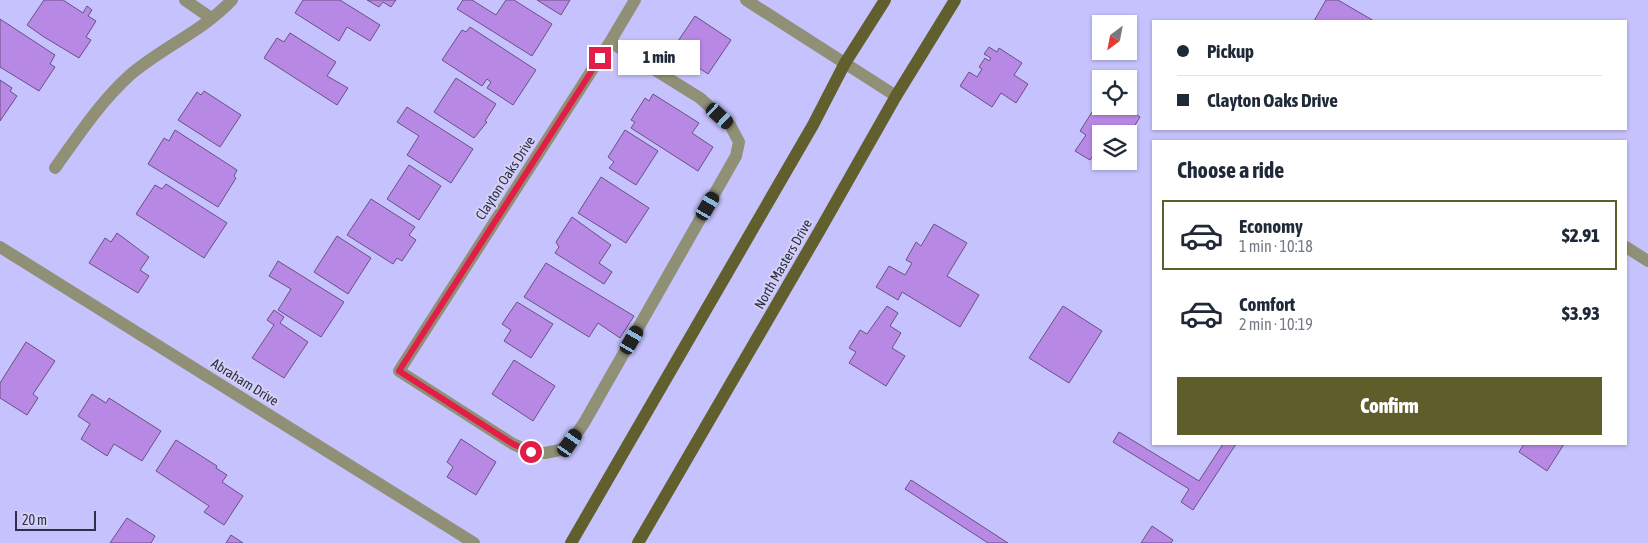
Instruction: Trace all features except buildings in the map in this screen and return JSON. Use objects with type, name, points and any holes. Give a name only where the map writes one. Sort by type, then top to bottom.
[{"type":"main road","points":[[571,543],[813,125],[845,63],[885,0]]},
{"type":"main road","name":"North Masters Drive","points":[[638,543],[896,96],[955,0]]},
{"type":"street","points":[[185,0],[211,18]]},
{"type":"street","points":[[55,168],[101,105],[130,75],[211,18],[232,0]]},
{"type":"street","name":"Clayton Oaks Drive","points":[[610,42],[700,98],[730,125],[738,142],[736,156],[584,423],[570,443],[560,450],[545,453],[531,452],[513,444],[399,371],[635,0]]},
{"type":"street","points":[[746,0],[896,96]]},
{"type":"street","name":"Abraham Drive","points":[[0,247],[474,543]]},
{"type":"street","points":[[1627,248],[1648,261]]},
{"type":"route","points":[[531,452],[513,444],[399,371],[600,58]]}]
